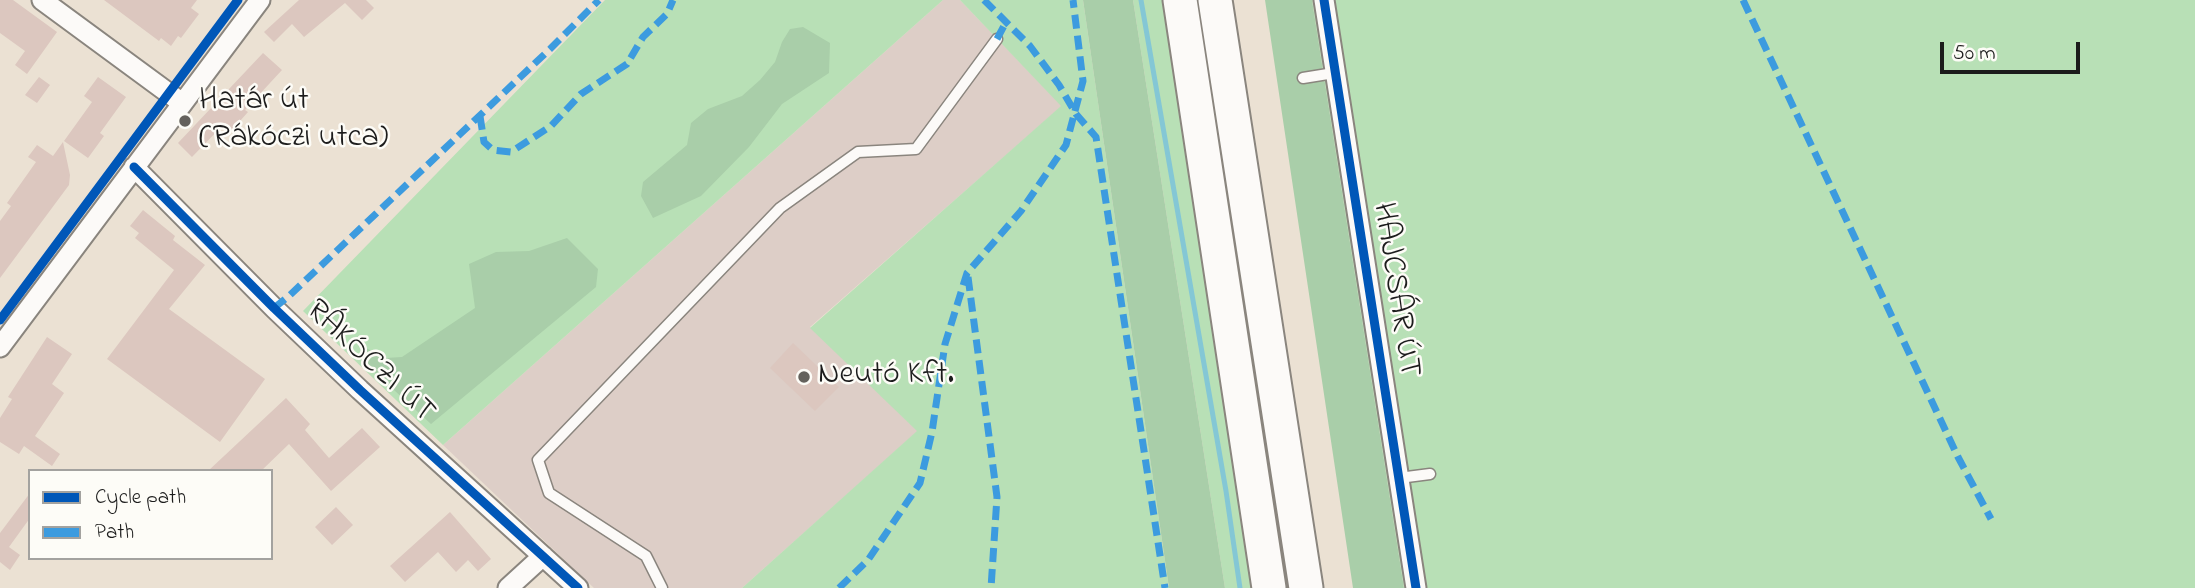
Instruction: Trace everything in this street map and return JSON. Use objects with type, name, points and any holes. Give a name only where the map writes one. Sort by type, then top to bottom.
[{"type":"highway","points":[[1180,0],[1269,588]]},
{"type":"highway","points":[[1216,0],[1306,588]]},
{"type":"street","points":[[42,0],[182,103]]},
{"type":"street","points":[[0,347],[260,0]]},
{"type":"street","name":"HAJCSÁR ÚT","points":[[1324,0],[1416,588]]},
{"type":"street","name":"RÁKÓCZI ÚT","points":[[134,167],[351,381],[578,588]]},
{"type":"street","points":[[508,588],[543,556]]},
{"type":"lane","points":[[662,588],[646,556],[549,493],[538,460],[780,208],[858,152],[916,149],[998,39]]},
{"type":"lane","points":[[1303,78],[1334,73]]},
{"type":"lane","points":[[1399,478],[1430,474]]},
{"type":"shaded area","points":[[943,0],[960,0],[1062,106],[810,327],[918,431],[742,588],[594,588],[443,445]]},
{"type":"green space","points":[[605,0],[943,0],[443,445],[303,311]]},
{"type":"green space","points":[[960,0],[1083,0],[1169,588],[742,588],[917,431],[810,328],[1061,106]]},
{"type":"green space","points":[[1083,0],[1133,0],[1225,588],[1169,588]]},
{"type":"green space","points":[[1133,0],[1165,0],[1252,588],[1225,588]]},
{"type":"green space","points":[[1265,0],[1312,0],[1404,588],[1353,588]]},
{"type":"green space","points":[[1312,0],[2195,0],[2195,588],[1404,588]]},
{"type":"green space","points":[[803,27],[830,43],[829,73],[782,104],[749,147],[701,196],[653,218],[641,196],[643,182],[687,145],[691,123],[708,109],[742,96],[775,62],[790,29]]},
{"type":"green space","points":[[567,238],[598,269],[596,287],[431,424],[358,357],[366,348],[386,358],[402,357],[475,308],[469,264],[496,252],[529,251]]},
{"type":"building","points":[[0,0],[13,0],[57,32],[27,74],[15,65],[25,51],[0,33]]},
{"type":"building","points":[[104,0],[197,0],[191,8],[199,14],[181,38],[178,36],[171,46],[161,38],[159,41]]},
{"type":"building","points":[[299,0],[366,0],[374,8],[362,20],[345,3],[304,37],[292,24],[274,42],[264,32]]},
{"type":"building","points":[[263,53],[282,70],[245,110],[248,112],[232,130],[225,123],[192,157],[178,143]]},
{"type":"building","points":[[39,77],[50,85],[37,103],[25,95]]},
{"type":"building","points":[[98,77],[126,97],[100,133],[104,136],[88,158],[64,141],[92,102],[84,96]]},
{"type":"building","points":[[63,142],[70,175],[69,185],[0,278],[0,221],[11,206],[7,203],[36,162],[28,157],[37,145],[53,156]]},
{"type":"building","points":[[143,210],[175,236],[173,240],[205,265],[169,309],[265,379],[220,442],[107,359],[174,270],[135,238],[139,233],[130,226]]},
{"type":"building","points":[[47,337],[72,354],[52,384],[64,393],[35,436],[60,454],[52,466],[24,446],[19,454],[0,442],[0,418],[12,399],[8,397]]},
{"type":"building","name":"Neutó Kft.","points":[[793,343],[839,387],[815,411],[770,368]]},
{"type":"building","points":[[286,398],[310,424],[305,430],[329,458],[362,428],[380,447],[331,491],[289,444],[263,469],[210,469]]},
{"type":"building","points":[[28,496],[28,521],[9,547],[20,555],[10,570],[0,562],[0,533]]},
{"type":"building","points":[[336,507],[353,525],[332,545],[315,527]]},
{"type":"building","points":[[450,512],[491,559],[478,571],[468,560],[456,572],[438,552],[405,582],[390,566]]},
{"type":"waterway","points":[[1141,0],[1226,491],[1240,588]]},
{"type":"marked path","points":[[274,308],[599,0]]},
{"type":"marked path","points":[[480,116],[484,142],[493,150],[511,152],[551,126],[581,94],[627,64],[643,37],[667,14],[673,0]]},
{"type":"marked path","points":[[984,0],[1030,46],[1059,85],[1076,114],[1096,137],[1165,588]]},
{"type":"marked path","points":[[839,588],[868,560],[920,483],[932,432],[945,344],[967,273],[1021,211],[1066,145],[1083,81],[1073,0]]},
{"type":"marked path","points":[[1743,0],[1958,457],[1991,519]]},
{"type":"marked path","points":[[997,39],[1006,22]]},
{"type":"marked path","points":[[968,277],[997,497],[991,588]]},
{"type":"cycle path","points":[[0,320],[238,0]]},
{"type":"cycle path","points":[[1324,0],[1416,588]]},
{"type":"cycle path","points":[[134,167],[360,390],[578,588]]},
{"type":"place","name":"Határ út (Rákóczi utca)","points":[[185,121]]},
{"type":"place","name":"Neutó Kft.","points":[[804,377]]}]
